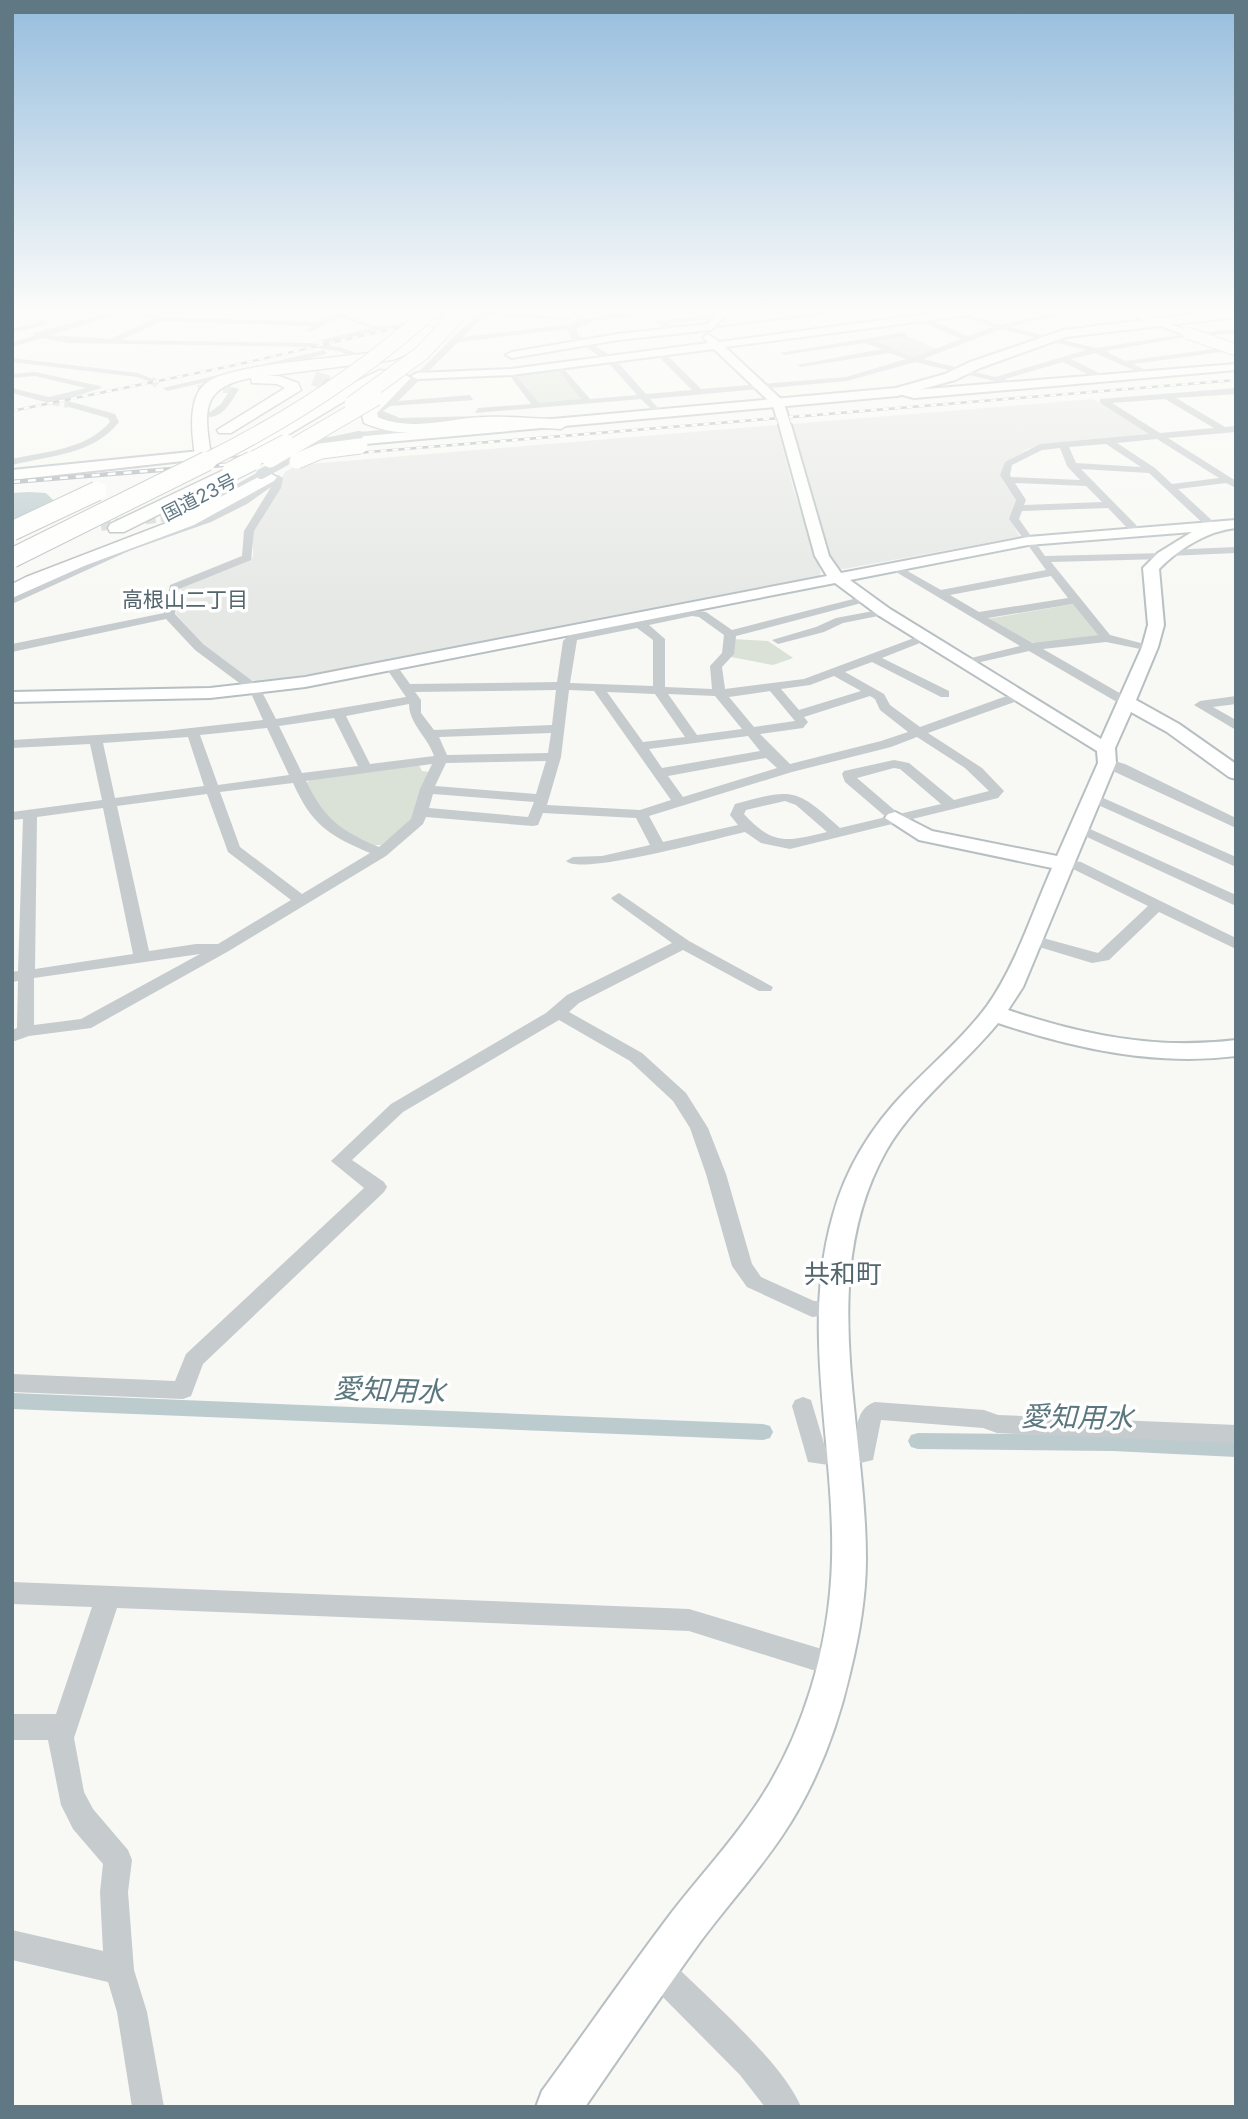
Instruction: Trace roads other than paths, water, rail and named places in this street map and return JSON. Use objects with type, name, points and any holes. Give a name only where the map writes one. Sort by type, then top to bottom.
[{"type":"highway","points":[[197,410],[199,429],[209,452]]},
{"type":"highway","points":[[214,410],[215,423]]},
{"type":"highway","points":[[209,452],[218,410]]},
{"type":"highway","points":[[12,531],[215,423],[250,410]]},
{"type":"highway","points":[[12,546],[209,452],[283,410]]},
{"type":"highway","points":[[12,560],[300,410]]},
{"type":"highway","points":[[77,548],[260,445],[308,410]]},
{"type":"highway","name":"国道23号","points":[[12,578],[232,471],[340,410]]},
{"type":"highway","name":"国道23号","points":[[38,578],[260,474],[357,410]]},
{"type":"highway","points":[[372,410],[369,412],[370,420],[398,427],[435,427],[482,422],[561,424]]},
{"type":"highway","points":[[458,424],[485,424],[520,429],[561,424]]},
{"type":"highway","points":[[12,591],[184,518],[206,517],[260,474],[310,455],[360,440],[484,425]]},
{"type":"highway","points":[[12,540],[209,452]]},
{"type":"main road","points":[[561,424],[660,415],[782,415],[808,410]]},
{"type":"main road","points":[[12,475],[209,452],[484,425]]},
{"type":"street","points":[[12,462],[86,445],[103,438],[115,422],[113,416],[97,410]]},
{"type":"street","points":[[215,423],[222,410]]},
{"type":"street","points":[[379,410],[377,412],[399,421],[484,425],[592,421]]},
{"type":"street","points":[[476,410],[484,425]]},
{"type":"street","points":[[484,425],[526,410]]},
{"type":"street","points":[[656,410],[660,415]]},
{"type":"street","points":[[778,410],[782,415],[822,556],[836,577],[884,612],[1019,696],[1120,767],[1236,824]]},
{"type":"street","points":[[1117,410],[1232,483]]},
{"type":"street","points":[[1189,410],[1236,438]]},
{"type":"street","points":[[360,440],[435,427]]},
{"type":"street","points":[[1106,638],[1028,541],[1014,519],[1021,500],[1005,475],[1008,464],[1040,447],[1236,429]]},
{"type":"street","points":[[1108,441],[1152,470],[1212,526]]},
{"type":"street","points":[[1064,444],[1072,466],[1136,531]]},
{"type":"street","points":[[55,452],[72,469]]},
{"type":"street","points":[[1072,466],[1152,470]]},
{"type":"street","points":[[184,518],[260,474]]},
{"type":"street","points":[[12,601],[127,548],[243,502],[278,478],[276,488],[249,531],[247,558],[174,587],[169,615]]},
{"type":"street","points":[[1008,480],[1089,483]]},
{"type":"street","points":[[1170,487],[1232,483]]},
{"type":"street","points":[[1018,508],[1110,505]]},
{"type":"street","points":[[12,697],[155,695],[255,689],[1028,541],[1236,524]]},
{"type":"street","points":[[12,546],[48,544],[101,526]]},
{"type":"street","points":[[558,2107],[657,1969],[770,1820],[801,1764],[821,1713],[835,1665],[849,1572],[831,1308],[846,1217],[860,1175],[877,1142],[911,1097],[995,1014],[1032,940],[1092,797],[1126,702],[1150,647],[1157,616],[1150,572],[1166,555],[1212,526]]},
{"type":"street","points":[[1044,559],[1236,550]]},
{"type":"street","points":[[891,566],[1166,724],[1236,773]]},
{"type":"street","points":[[939,594],[1055,572]]},
{"type":"street","points":[[730,634],[865,599]]},
{"type":"street","points":[[977,616],[1076,600]]},
{"type":"street","points":[[778,640],[821,630],[840,620],[884,612]]},
{"type":"street","points":[[422,812],[528,822],[535,820],[554,757],[569,641],[573,637],[692,613],[702,614],[730,634]]},
{"type":"street","points":[[12,648],[169,615]]},
{"type":"street","points":[[169,615],[199,647],[255,689],[312,809],[326,825],[341,836],[381,853]]},
{"type":"street","points":[[640,624],[660,639],[659,691],[693,738]]},
{"type":"street","points":[[730,634],[728,654],[716,666],[719,693],[769,753],[787,769]]},
{"type":"street","points":[[12,744],[96,741],[272,724],[339,715],[411,694],[564,686],[719,693],[773,687],[806,682],[837,672],[926,637]]},
{"type":"street","points":[[967,663],[1030,647],[1106,638],[1150,647]]},
{"type":"street","points":[[874,658],[945,694]]},
{"type":"street","points":[[30,814],[19,976],[18,1034],[85,1024],[221,949],[381,853],[418,821],[427,789],[441,760],[437,744],[415,713],[411,694],[390,665]]},
{"type":"street","points":[[836,832],[797,797],[784,794],[740,807],[737,815],[764,842],[790,845],[993,795],[997,791],[985,775],[965,760],[918,732],[884,707],[880,697],[837,672]]},
{"type":"street","points":[[597,687],[679,801]]},
{"type":"street","points":[[638,747],[798,725],[802,722],[773,687]]},
{"type":"street","points":[[796,715],[870,692]]},
{"type":"street","points":[[427,789],[641,814],[787,769],[886,744],[1019,696]]},
{"type":"street","points":[[1236,700],[1200,705],[1236,726]]},
{"type":"street","points":[[339,715],[366,769]]},
{"type":"street","points":[[428,734],[558,729]]},
{"type":"street","points":[[193,733],[233,849],[302,901]]},
{"type":"street","points":[[96,741],[142,957]]},
{"type":"street","points":[[659,773],[769,753]]},
{"type":"street","points":[[12,816],[441,760],[554,757]]},
{"type":"street","points":[[951,805],[904,766],[894,764],[849,774],[850,779],[895,818],[926,836],[1076,865],[1236,944]]},
{"type":"street","points":[[1092,797],[1236,863]]},
{"type":"street","points":[[641,814],[659,848]]},
{"type":"street","points":[[573,861],[602,860],[748,827]]},
{"type":"street","points":[[1079,828],[1236,901]]},
{"type":"street","points":[[619,898],[683,944],[765,987]]},
{"type":"street","points":[[1032,940],[1092,958],[1103,957],[1157,906]]},
{"type":"street","points":[[12,1382],[183,1390],[194,1360],[377,1187],[340,1161],[397,1108],[417,1099],[557,1012],[573,999],[683,944]]},
{"type":"street","points":[[19,976],[142,957],[221,949]]},
{"type":"street","points":[[557,1012],[636,1057],[662,1077],[680,1097],[699,1128],[716,1174],[742,1266],[754,1282],[812,1309],[831,1308]]},
{"type":"street","points":[[995,1014],[1035,1028],[1116,1046],[1191,1052],[1236,1048]]},
{"type":"street","points":[[803,1406],[816,1455],[843,1458],[865,1453],[869,1419],[875,1411],[984,1419],[997,1424],[1236,1434]]},
{"type":"street","points":[[12,1593],[689,1620],[835,1665]]},
{"type":"street","points":[[108,1598],[61,1738],[71,1794],[83,1819],[118,1860],[114,1892],[119,1970],[132,2012],[148,2107]]},
{"type":"street","points":[[12,1727],[64,1727]]},
{"type":"street","points":[[12,1945],[119,1970]]},
{"type":"street","points":[[657,1969],[751,2064],[785,2107]]},
{"type":"waterway","name":"愛知用水","points":[[12,1401],[763,1432]]},
{"type":"waterway","name":"愛知用水","points":[[918,1441],[1113,1443],[1236,1449]]},
{"type":"tunnel","points":[[101,526],[182,514]]},
{"type":"railway","points":[[12,411],[17,410]]},
{"type":"railway","points":[[249,462],[876,410]]},
{"type":"railway","points":[[12,482],[270,461]]},
{"type":"district","name":"高根山二丁目","points":[[185,600]]},
{"type":"district","name":"共和町","points":[[843,1274]]}]
